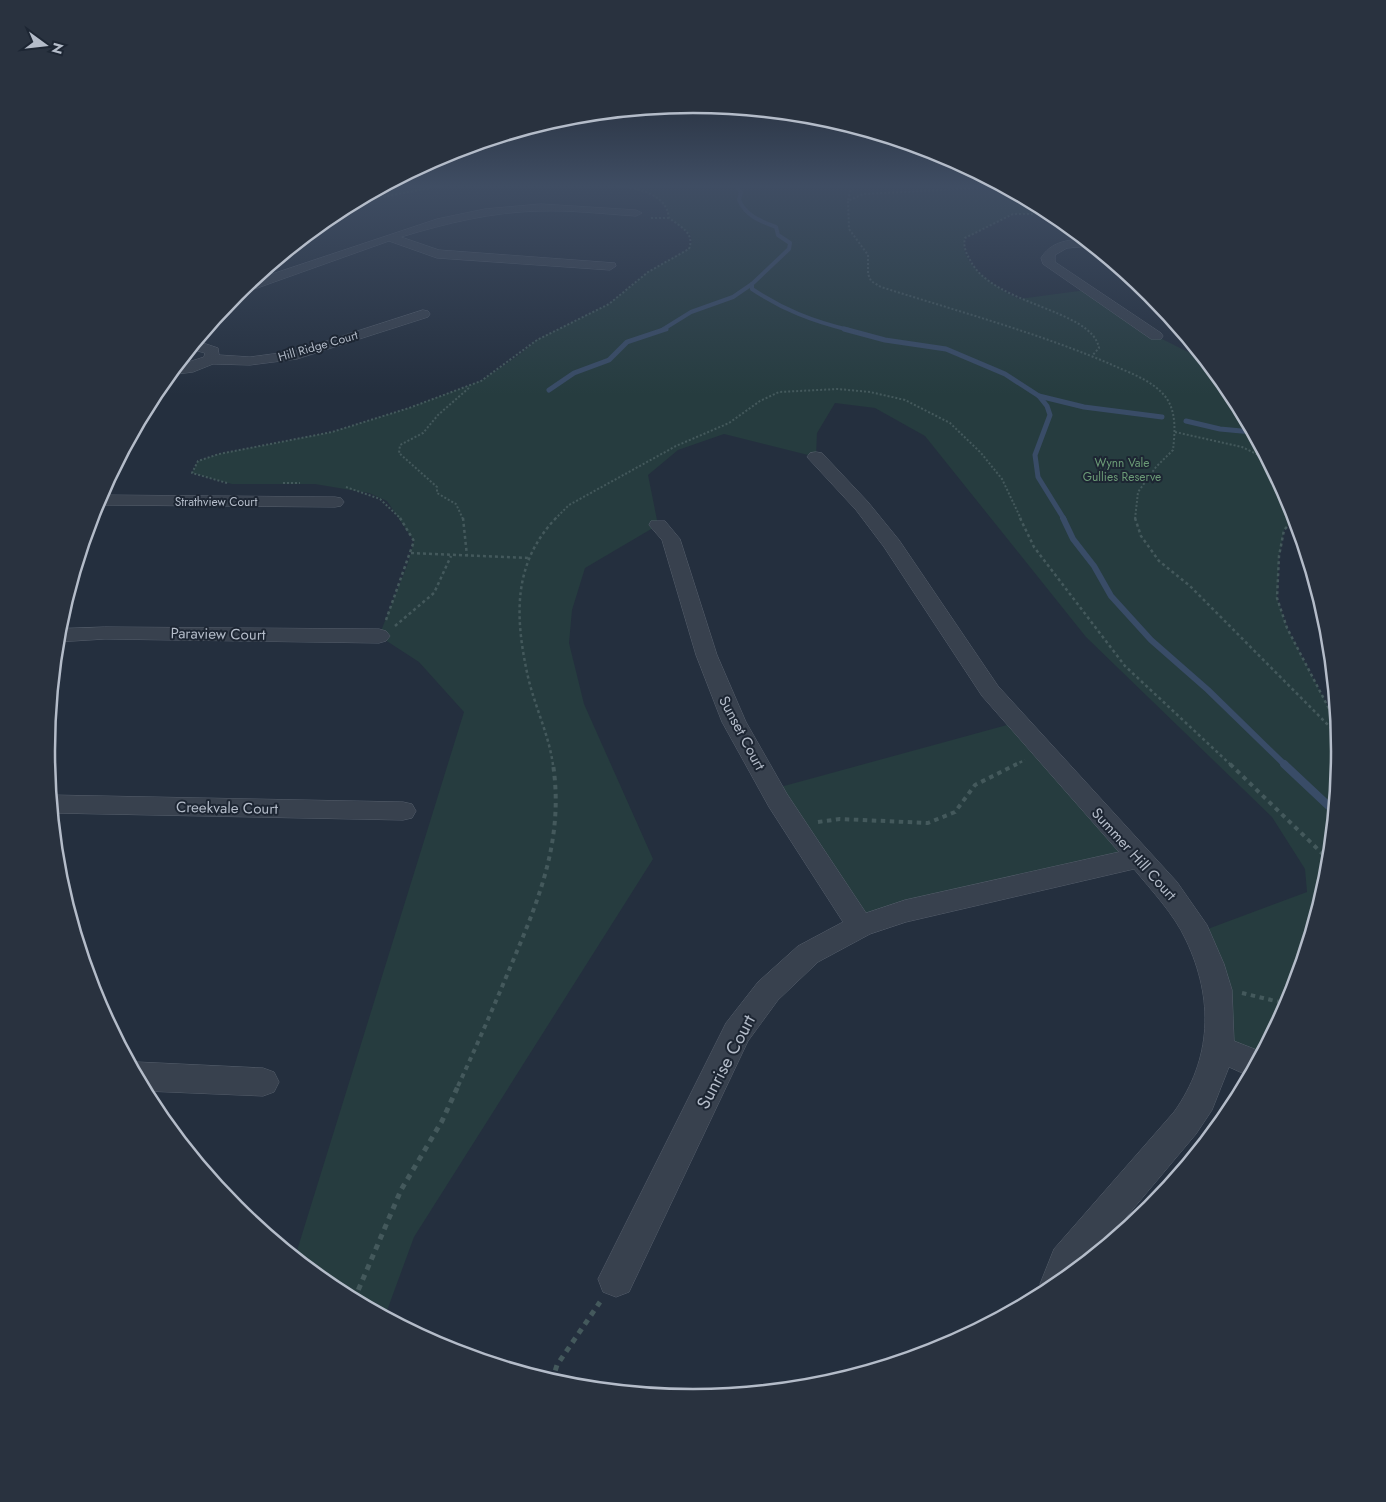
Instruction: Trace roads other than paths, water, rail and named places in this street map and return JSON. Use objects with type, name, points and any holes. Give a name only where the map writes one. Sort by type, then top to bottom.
[{"type":"street","points":[[260,282],[338,255]]},
{"type":"street","points":[[453,255],[610,266]]},
{"type":"street","points":[[1049,255],[1046,258],[1049,264],[1156,336]]},
{"type":"street","name":"Hill Ridge Court","points":[[210,359],[250,362],[297,355],[423,314]]},
{"type":"street","points":[[182,370],[188,370],[210,359],[213,351],[201,346]]},
{"type":"street","name":"Summer Hill Court","points":[[816,457],[862,506],[892,544],[990,691],[1167,889],[1197,934],[1210,964],[1217,990],[1220,1036],[1214,1066],[1200,1100],[1185,1123],[1066,1260],[1063,1270]]},
{"type":"street","name":"Strathview Court","points":[[107,500],[338,494]]},
{"type":"street","name":"Sunset Court","points":[[658,525],[671,539],[709,663],[734,723],[793,822],[860,926]]},
{"type":"street","name":"Paraview Court","points":[[66,636],[106,633],[379,636]]},
{"type":"street","name":"Creekvale Court","points":[[57,804],[403,811]]},
{"type":"street","name":"Sunrise Court","points":[[616,1279],[738,1032],[768,990],[808,954],[860,926],[905,911],[1139,858]]},
{"type":"street","points":[[1218,1048],[1250,1062]]},
{"type":"street","points":[[144,1076],[263,1082]]},
{"type":"waterway","points":[[752,284],[783,255]]},
{"type":"waterway","points":[[662,330],[691,312],[733,297],[752,284]]},
{"type":"waterway","points":[[752,284],[752,289],[787,309],[810,319],[849,330]]},
{"type":"waterway","points":[[549,390],[574,373],[609,360],[627,342],[666,329]]},
{"type":"waterway","points":[[844,329],[885,340],[946,349],[1005,374],[1039,396]]},
{"type":"waterway","points":[[1039,396],[1084,407],[1162,417]]},
{"type":"waterway","points":[[1039,396],[1047,406],[1050,415],[1035,455],[1038,477],[1064,519]]},
{"type":"waterway","points":[[1186,421],[1220,429],[1246,431]]},
{"type":"waterway","points":[[1063,518],[1073,539],[1094,566],[1111,596],[1151,640],[1208,690],[1285,765]]},
{"type":"waterway","points":[[1284,764],[1329,806]]},
{"type":"park label","name":"Wynn Vale Gullies Reserve","points":[[1122,470]]}]
